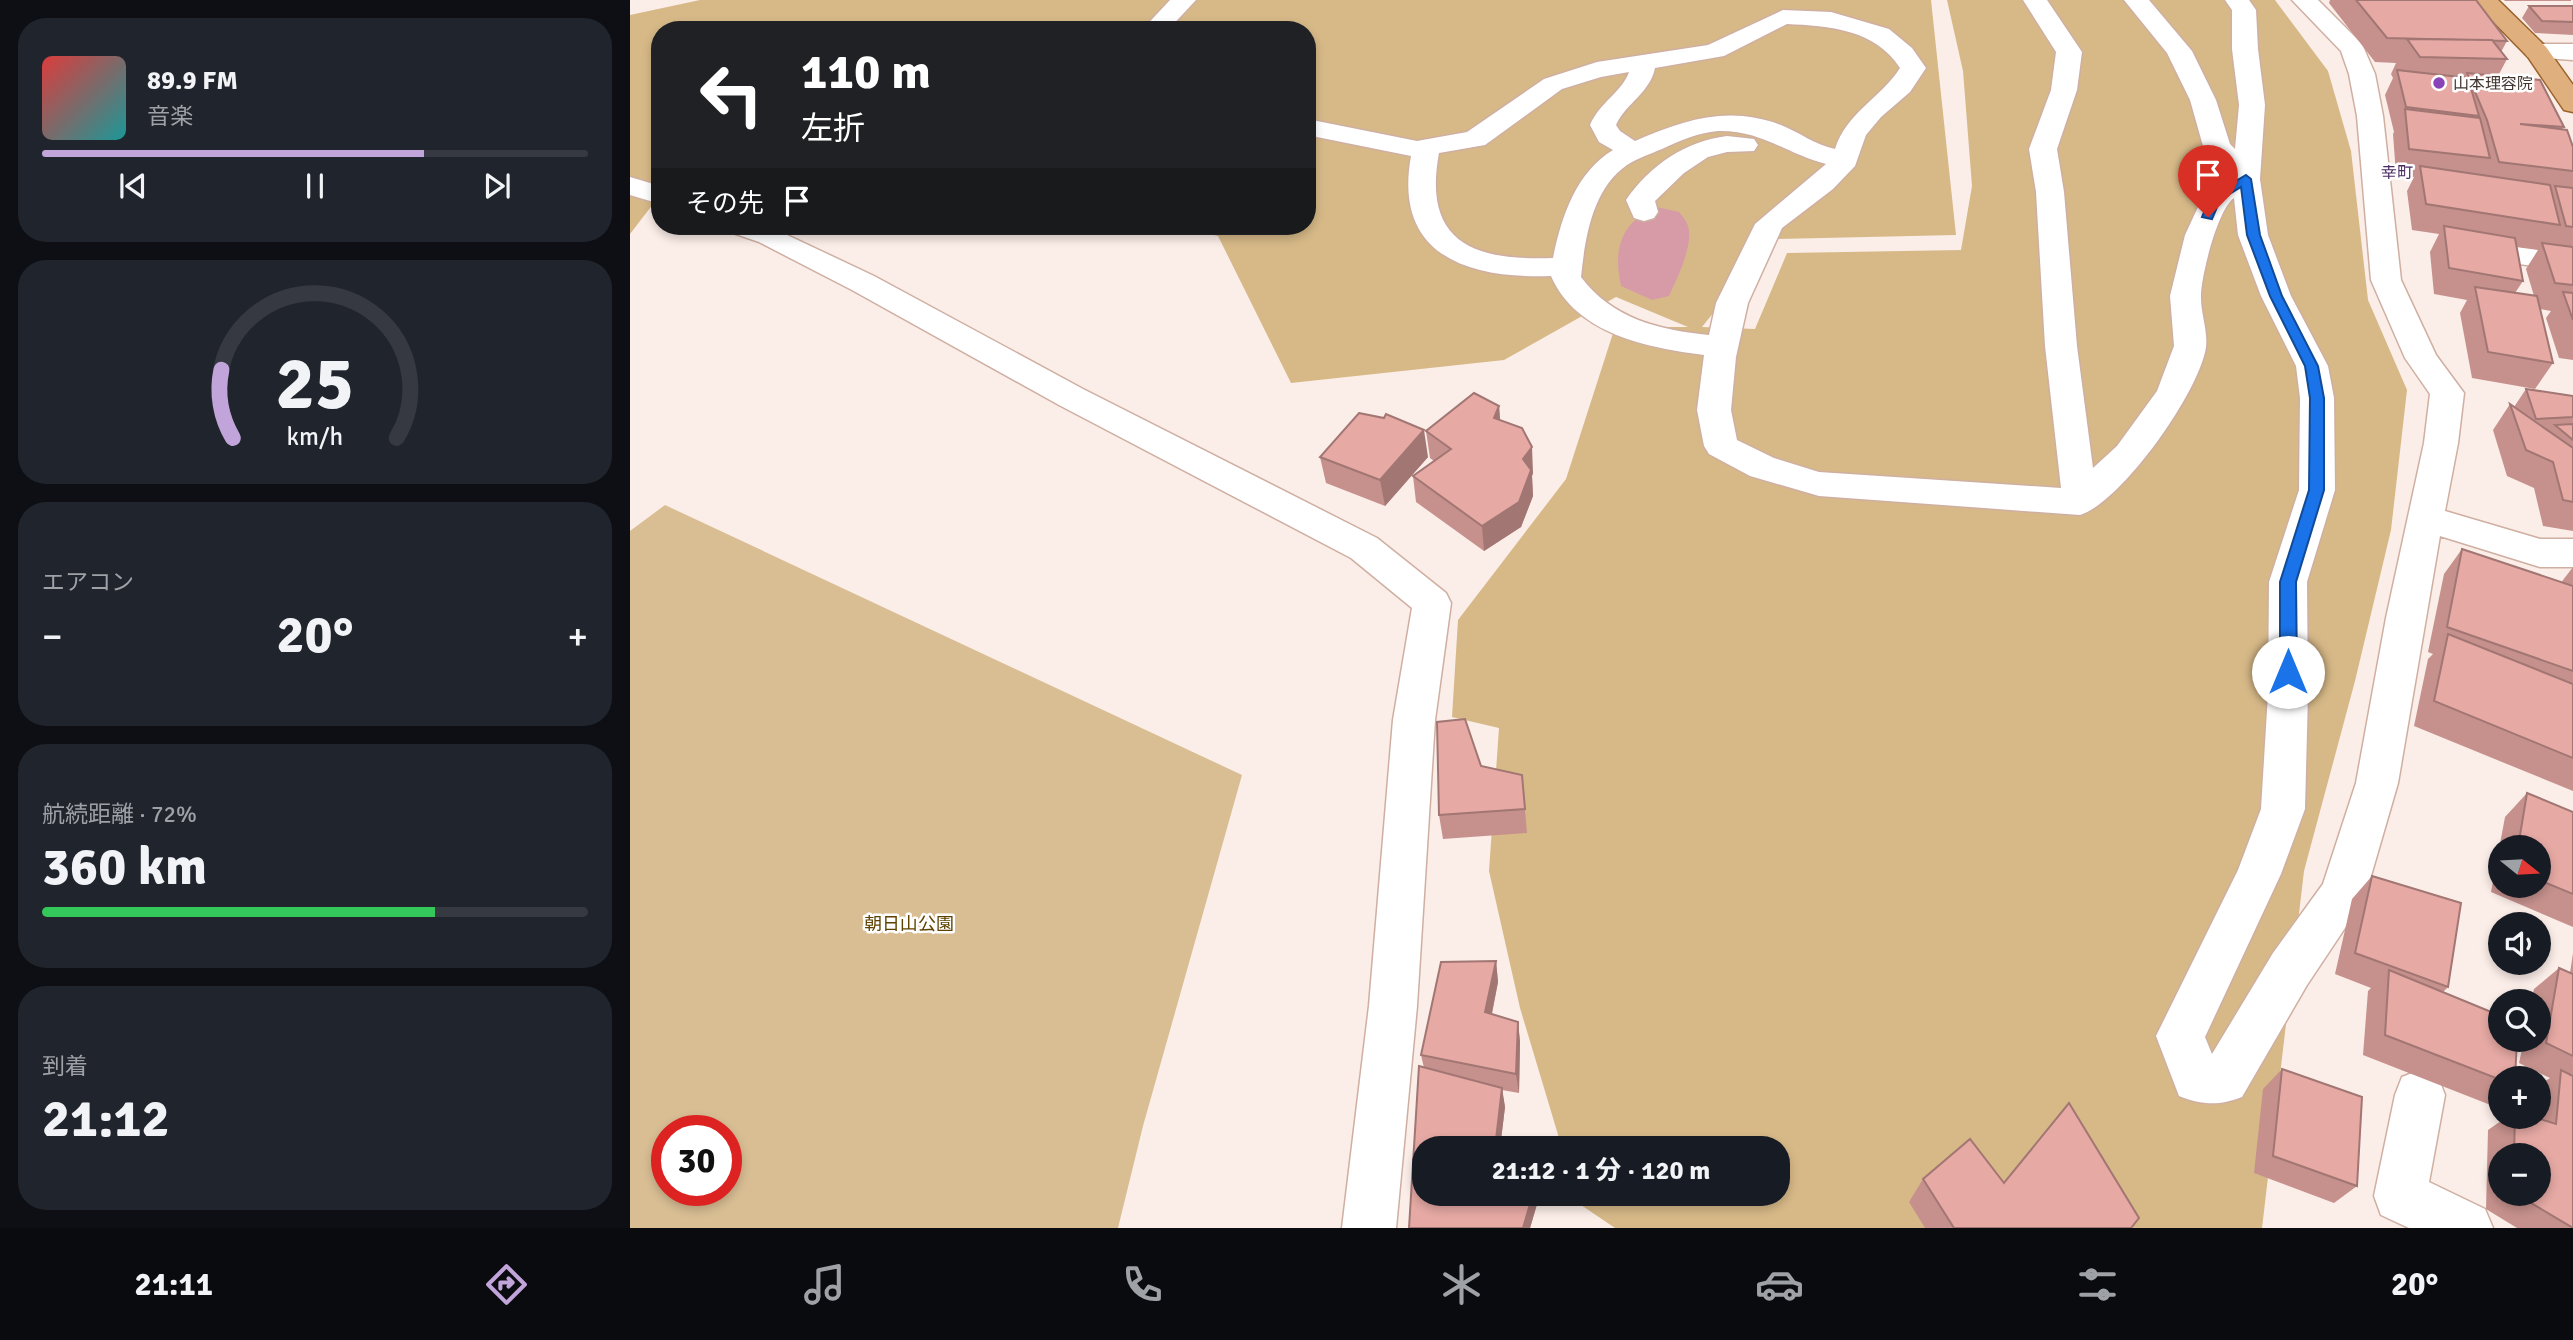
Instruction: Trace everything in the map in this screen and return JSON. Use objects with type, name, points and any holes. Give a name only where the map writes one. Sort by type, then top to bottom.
[{"type":"main road","points":[[2484,0],[2537,51],[2573,104]]},
{"type":"street","points":[[1163,21],[1184,0]]},
{"type":"street","points":[[2035,0],[2069,52],[2064,90],[2043,149],[2050,192],[2061,346],[2080,502]]},
{"type":"street","points":[[2136,0],[2179,51],[2203,100],[2217,146],[2246,179]]},
{"type":"street","points":[[2237,0],[2244,10],[2245,49],[2252,105],[2246,179],[2253,235],[2276,296],[2312,366],[2317,398],[2317,490],[2288,582],[2288,694],[2283,809],[2259,874],[2180,1036],[2197,1079],[2224,1080],[2290,969],[2343,893],[2377,783],[2441,443],[2447,393],[2421,358],[2386,280],[2370,116],[2362,74],[2353,49],[2304,0]]},
{"type":"street","points":[[1316,129],[1417,149],[1475,139],[1553,84],[1597,70],[1715,51],[1783,17],[1831,19],[1880,34],[1903,53],[1913,68],[1901,87],[1872,111],[1853,134],[1841,164],[1770,224],[1732,303],[1714,411],[1721,446],[1762,467],[1819,484],[2080,502],[2129,454],[2173,393],[2190,346],[2185,296],[2200,235],[2215,198],[2246,179]]},
{"type":"street","points":[[2537,51],[2573,52]]},
{"type":"street","points":[[1633,151],[1609,136],[1603,125],[1613,107],[1628,95],[1643,75],[1643,64]]},
{"type":"street","points":[[1723,346],[1633,331],[1584,303],[1566,278],[1571,239],[1586,197],[1614,163],[1633,151],[1684,128],[1713,123],[1742,123],[1784,136],[1841,164]]},
{"type":"street","points":[[1644,212],[1640,200],[1681,161],[1708,144],[1739,144],[1775,150],[1803,162],[1841,164]]},
{"type":"street","points":[[1427,147],[1421,183],[1430,224],[1440,242],[1465,254],[1512,267],[1567,267]]},
{"type":"street","points":[[630,185],[651,193]]},
{"type":"street","points":[[766,235],[863,283],[1071,397],[1364,548],[1432,603],[1414,720],[1393,1006],[1369,1228]]},
{"type":"street","points":[[2435,246],[2573,262]]},
{"type":"street","points":[[2426,518],[2540,553],[2573,553]]},
{"type":"street","points":[[2420,1095],[2400,1196],[2466,1228]]},
{"type":"green space","name":"朝日山公園","points":[[665,505],[1242,775],[1143,1126],[1118,1228],[630,1228],[630,531]]},
{"type":"shaded area","points":[[700,0],[1931,0],[1956,235],[1773,239],[1702,327],[1755,329],[1787,253],[1961,250],[1972,186],[1963,71],[1947,0],[2275,0],[2328,71],[2351,151],[2368,300],[2407,390],[2391,530],[2355,681],[2304,871],[2262,1228],[1615,1228],[1582,1206],[1790,1206],[1790,1136],[1558,1136],[1520,1008],[1489,871],[1499,728],[1452,717],[1458,620],[1566,479],[1615,327],[1688,327],[1616,297],[1504,360],[1291,383],[1218,236],[1214,235],[1316,235],[1316,21],[651,21],[651,207],[630,234],[630,15]]},
{"type":"shaded area","points":[[1657,207],[1679,212],[1687,222],[1689,242],[1669,296],[1652,300],[1621,286],[1618,261],[1619,249],[1627,229],[1645,213]]},
{"type":"building","points":[[2356,0],[2476,0],[2507,41],[2387,38]]},
{"type":"building","points":[[2529,6],[2573,6],[2573,22],[2542,21]]},
{"type":"building","points":[[2407,39],[2492,40],[2507,59],[2420,57]]},
{"type":"building","points":[[2397,70],[2468,78],[2479,116],[2406,107]]},
{"type":"building","points":[[2467,73],[2540,80],[2564,127],[2520,124],[2567,130],[2573,147],[2573,171],[2499,162],[2487,120]]},
{"type":"building","points":[[2405,109],[2480,118],[2490,158],[2409,149]]},
{"type":"building","points":[[2420,166],[2550,185],[2560,225],[2426,204]]},
{"type":"building","points":[[2555,186],[2573,188],[2573,227],[2566,226]]},
{"type":"building","points":[[2444,226],[2515,238],[2523,281],[2449,268]]},
{"type":"building","points":[[2542,243],[2573,247],[2573,285],[2555,283]]},
{"type":"building","points":[[2475,287],[2537,296],[2553,363],[2488,352]]},
{"type":"building","points":[[2563,292],[2573,293],[2573,320]]},
{"type":"building","points":[[2526,389],[2573,396],[2573,417],[2536,419]]},
{"type":"building","points":[[1474,393],[1499,406],[1494,418],[1522,428],[1532,447],[1523,459],[1531,470],[1519,502],[1482,526],[1413,476],[1451,449],[1426,431]]},
{"type":"building","points":[[2510,404],[2573,448],[2573,502],[2563,500],[2553,462],[2526,450]]},
{"type":"building","points":[[1359,413],[1384,418],[1386,414],[1424,430],[1380,480],[1320,457]]},
{"type":"building","points":[[2573,424],[2573,440],[2555,425]]},
{"type":"building","points":[[2462,549],[2573,586],[2573,671],[2447,627]]},
{"type":"building","points":[[2448,634],[2573,684],[2573,758],[2434,701]]},
{"type":"building","points":[[1465,719],[1481,766],[1522,775],[1525,809],[1439,815],[1437,722]]},
{"type":"building","points":[[2527,793],[2573,812],[2573,894],[2552,885],[2552,835],[2520,835]]},
{"type":"building","points":[[2372,876],[2461,903],[2448,987],[2355,953]]},
{"type":"building","points":[[1496,961],[1485,1012],[1518,1022],[1516,1074],[1421,1055],[1441,962]]},
{"type":"building","points":[[2559,968],[2573,974],[2573,1056],[2551,1045],[2551,1014]]},
{"type":"building","points":[[2389,970],[2488,1011],[2488,1052],[2516,1052],[2516,1066],[2488,1066],[2488,1075],[2385,1035]]},
{"type":"building","points":[[1419,1066],[1502,1088],[1496,1136],[1415,1136]]},
{"type":"building","points":[[2282,1069],[2362,1097],[2357,1186],[2273,1156]]},
{"type":"building","points":[[2561,1070],[2573,1076],[2573,1228],[2536,1206],[2551,1206],[2551,1143],[2514,1143],[2515,1129],[2551,1129],[2551,1122],[2556,1124]]},
{"type":"building","points":[[2069,1103],[2139,1218],[2131,1228],[1954,1228],[1923,1179],[1970,1139],[2004,1183]]},
{"type":"building","points":[[1412,1179],[1412,1206],[1529,1206],[1523,1228],[1409,1228]]},
{"type":"place","name":"山本理容院","points":[[2439,83]]},
{"type":"district","name":"幸町","points":[[2397,172]]},
{"type":"route","points":[[2208,217],[2215,198],[2246,179],[2253,235],[2276,296],[2312,366],[2317,398],[2317,490],[2288,582],[2288,672]]}]
